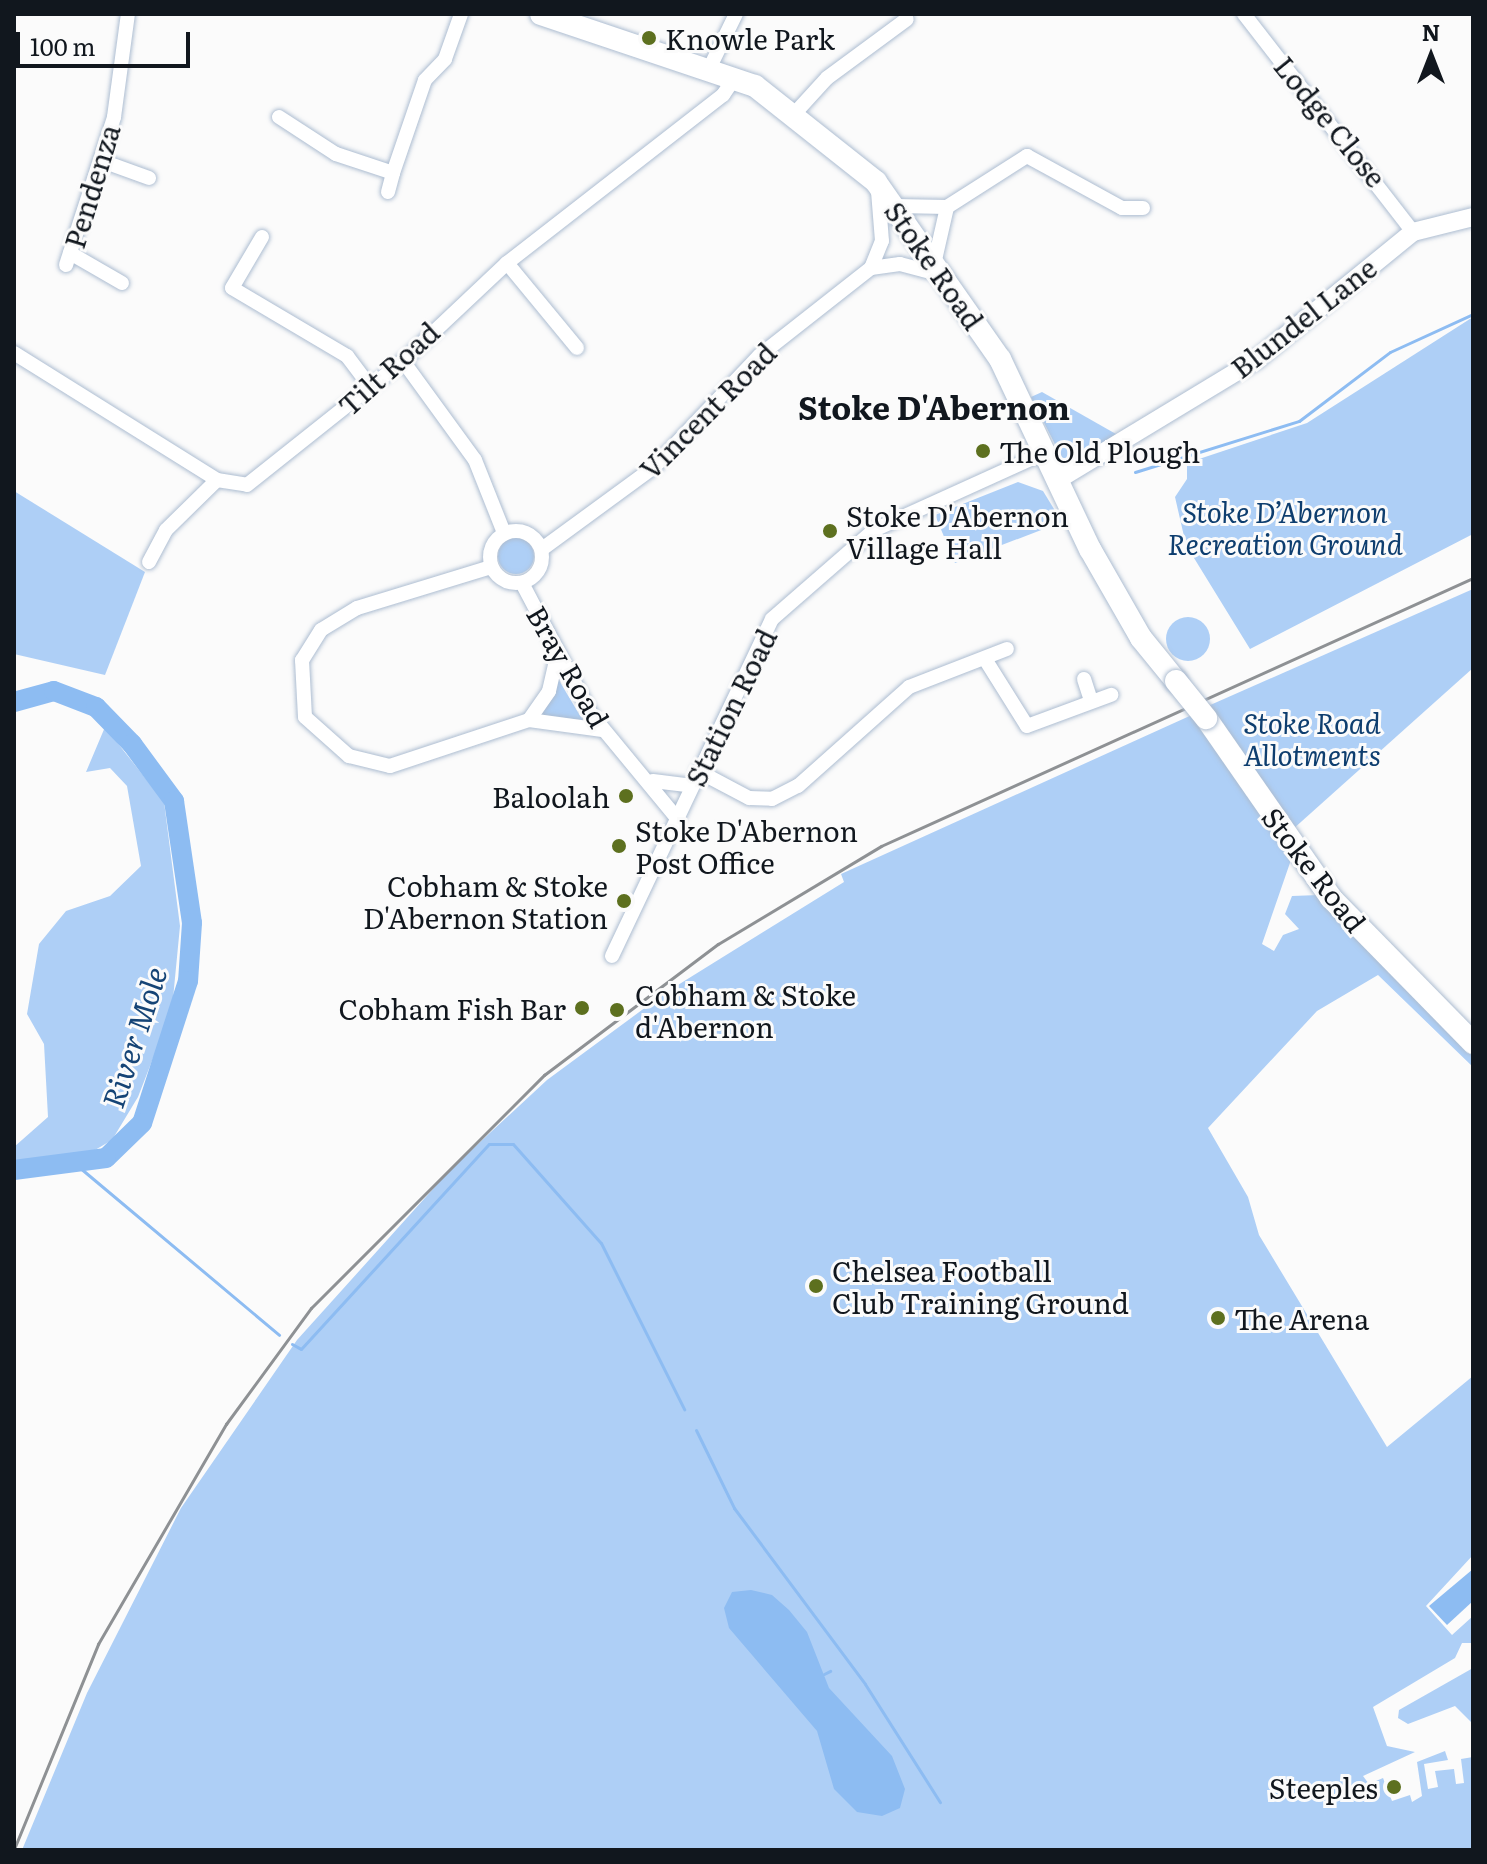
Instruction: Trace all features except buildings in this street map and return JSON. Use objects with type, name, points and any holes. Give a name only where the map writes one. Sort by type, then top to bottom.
[{"type":"main road","name":"Stoke Road","points":[[541,14],[735,77],[796,112],[876,182],[940,268],[1000,359],[1056,481],[1141,638],[1206,718],[1331,898],[1473,1043]]},
{"type":"street","name":"Pendenza","points":[[122,283],[68,259],[102,161],[128,14]]},
{"type":"street","points":[[388,192],[425,80],[445,59],[461,14]]},
{"type":"street","points":[[709,69],[736,14]]},
{"type":"street","name":"Lodge Close","points":[[1244,14],[1413,232]]},
{"type":"street","points":[[796,112],[904,21],[909,36]]},
{"type":"street","name":"Tilt Road","points":[[217,480],[234,487],[255,480],[403,361],[507,263],[723,95],[735,77]]},
{"type":"street","points":[[279,117],[336,154],[393,173]]},
{"type":"street","points":[[896,206],[947,207],[1027,156],[1122,208],[1143,208]]},
{"type":"street","points":[[102,161],[149,178]]},
{"type":"street","points":[[871,268],[882,241],[876,182]]},
{"type":"street","points":[[871,268],[900,264],[940,268],[947,207]]},
{"type":"street","name":"Blundel Lane","points":[[1056,481],[1256,360],[1413,232],[1473,217]]},
{"type":"street","points":[[262,237],[232,288],[347,356],[370,386]]},
{"type":"street","points":[[507,263],[577,348]]},
{"type":"street","name":"Vincent Road","points":[[542,549],[644,476],[759,356],[871,268]]},
{"type":"street","points":[[14,353],[217,480],[166,530],[149,562]]},
{"type":"street","points":[[403,361],[475,460],[504,533]]},
{"type":"street","name":"Station Road","points":[[612,956],[772,619],[874,530],[1044,453]]},
{"type":"street","points":[[542,549],[527,532],[504,533],[493,544],[491,567],[337,618],[309,643],[300,698],[305,717],[331,746],[390,766],[529,720],[602,730]]},
{"type":"street","name":"Bray Road","points":[[491,567],[501,579],[522,583],[537,574],[542,549]]},
{"type":"street","name":"Bray Road","points":[[522,583],[557,656],[602,730],[653,781],[676,817]]},
{"type":"street","points":[[698,771],[749,798],[772,799],[798,786],[909,687],[1007,649]]},
{"type":"street","points":[[529,720],[549,691],[557,656]]},
{"type":"street","points":[[985,659],[1027,726],[1111,695]]},
{"type":"street","points":[[1084,679],[1091,701]]},
{"type":"street","points":[[653,781],[691,786]]},
{"type":"green space","name":"Stoke D’Abernon Recreation Ground","points":[[1473,317],[1473,534],[1250,649],[1186,545],[1175,497],[1187,479],[1187,463],[1307,423]]},
{"type":"green space","points":[[1042,392],[1123,438],[1065,464],[1031,397]]},
{"type":"green space","points":[[1018,482],[1043,491],[1062,522],[955,563],[935,515]]},
{"type":"green space","points":[[14,491],[145,572],[105,675],[14,654]]},
{"type":"green space","points":[[516,538],[528,544],[534,556],[528,568],[516,574],[504,568],[498,556],[504,544]]},
{"type":"green space","name":"Stoke Road Allotments","points":[[1473,589],[1473,668],[1292,830],[1208,706]]},
{"type":"green space","points":[[1188,617],[1203,624],[1210,639],[1203,654],[1188,661],[1173,654],[1166,639],[1173,624]]},
{"type":"green space","points":[[557,677],[582,719],[582,720],[540,715]]},
{"type":"green space","name":"Chelsea Football Club Training Ground","points":[[1194,714],[1292,857],[1262,944],[1274,951],[1283,935],[1299,929],[1285,914],[1292,896],[1319,895],[1473,1046],[1473,1067],[1378,975],[1317,1011],[1208,1128],[1248,1197],[1259,1235],[1387,1447],[1473,1376],[1473,1555],[1426,1606],[1452,1635],[1473,1616],[1473,1643],[1462,1643],[1455,1658],[1373,1707],[1387,1746],[1415,1752],[1363,1776],[1369,1784],[1383,1778],[1392,1801],[1410,1795],[1412,1802],[1422,1796],[1417,1762],[1445,1751],[1448,1760],[1424,1764],[1428,1789],[1438,1787],[1435,1771],[1454,1769],[1456,1784],[1464,1783],[1461,1759],[1473,1757],[1473,1850],[22,1850],[87,1693],[181,1508],[297,1340],[451,1169],[547,1080],[665,993],[844,882],[841,874]]},
{"type":"green space","points":[[105,727],[164,802],[180,926],[172,1009],[138,1097],[112,1140],[95,1150],[14,1163],[14,1147],[48,1117],[44,1044],[27,1014],[39,944],[66,911],[110,896],[141,866],[127,786],[110,768],[86,772]]},
{"type":"green space","points":[[1473,1668],[1473,1724],[1455,1706],[1408,1724],[1398,1718],[1399,1710]]},
{"type":"shaded area","points":[[1473,1569],[1473,1601],[1447,1625],[1429,1606]]},
{"type":"shaded area","points":[[751,1590],[772,1595],[789,1610],[807,1632],[829,1688],[892,1756],[905,1789],[900,1808],[882,1816],[857,1812],[834,1789],[817,1731],[729,1628],[724,1608],[732,1592]]},
{"type":"waterway","points":[[1135,472],[1299,421],[1390,352],[1473,314]]},
{"type":"waterway","name":"River Mole","points":[[14,702],[54,691],[96,707],[132,744],[174,801],[192,923],[188,981],[142,1123],[106,1158],[14,1170]]},
{"type":"waterway","points":[[292,1344],[301,1349],[489,1144],[513,1144],[601,1243],[684,1409]]},
{"type":"waterway","points":[[73,1162],[279,1335]]},
{"type":"waterway","points":[[696,1430],[734,1508],[865,1684],[940,1802]]},
{"type":"waterway","points":[[824,1674],[830,1671]]},
{"type":"railway","points":[[14,1849],[98,1644],[226,1424],[311,1308],[544,1075],[718,944],[881,846],[1473,578]]},
{"type":"place","name":"Knowle Park","points":[[649,38]]},
{"type":"place","name":"The Old Plough","points":[[983,451]]},
{"type":"place","name":"Stoke D'Abernon Village Hall","points":[[830,531]]},
{"type":"place","name":"Baloolah","points":[[626,796]]},
{"type":"place","name":"Stoke D'Abernon Post Office","points":[[619,846]]},
{"type":"place","name":"Cobham & Stoke D'Abernon Station","points":[[624,901]]},
{"type":"place","name":"Cobham Fish Bar","points":[[582,1008]]},
{"type":"place","name":"Cobham & Stoke d'Abernon","points":[[617,1010]]},
{"type":"place","name":"Chelsea Football Club Training Ground","points":[[816,1286]]},
{"type":"place","name":"The Arena","points":[[1218,1318]]},
{"type":"place","name":"Steeples","points":[[1394,1787]]},
{"type":"district","name":"Stoke D'Abernon","points":[[934,406]]}]
